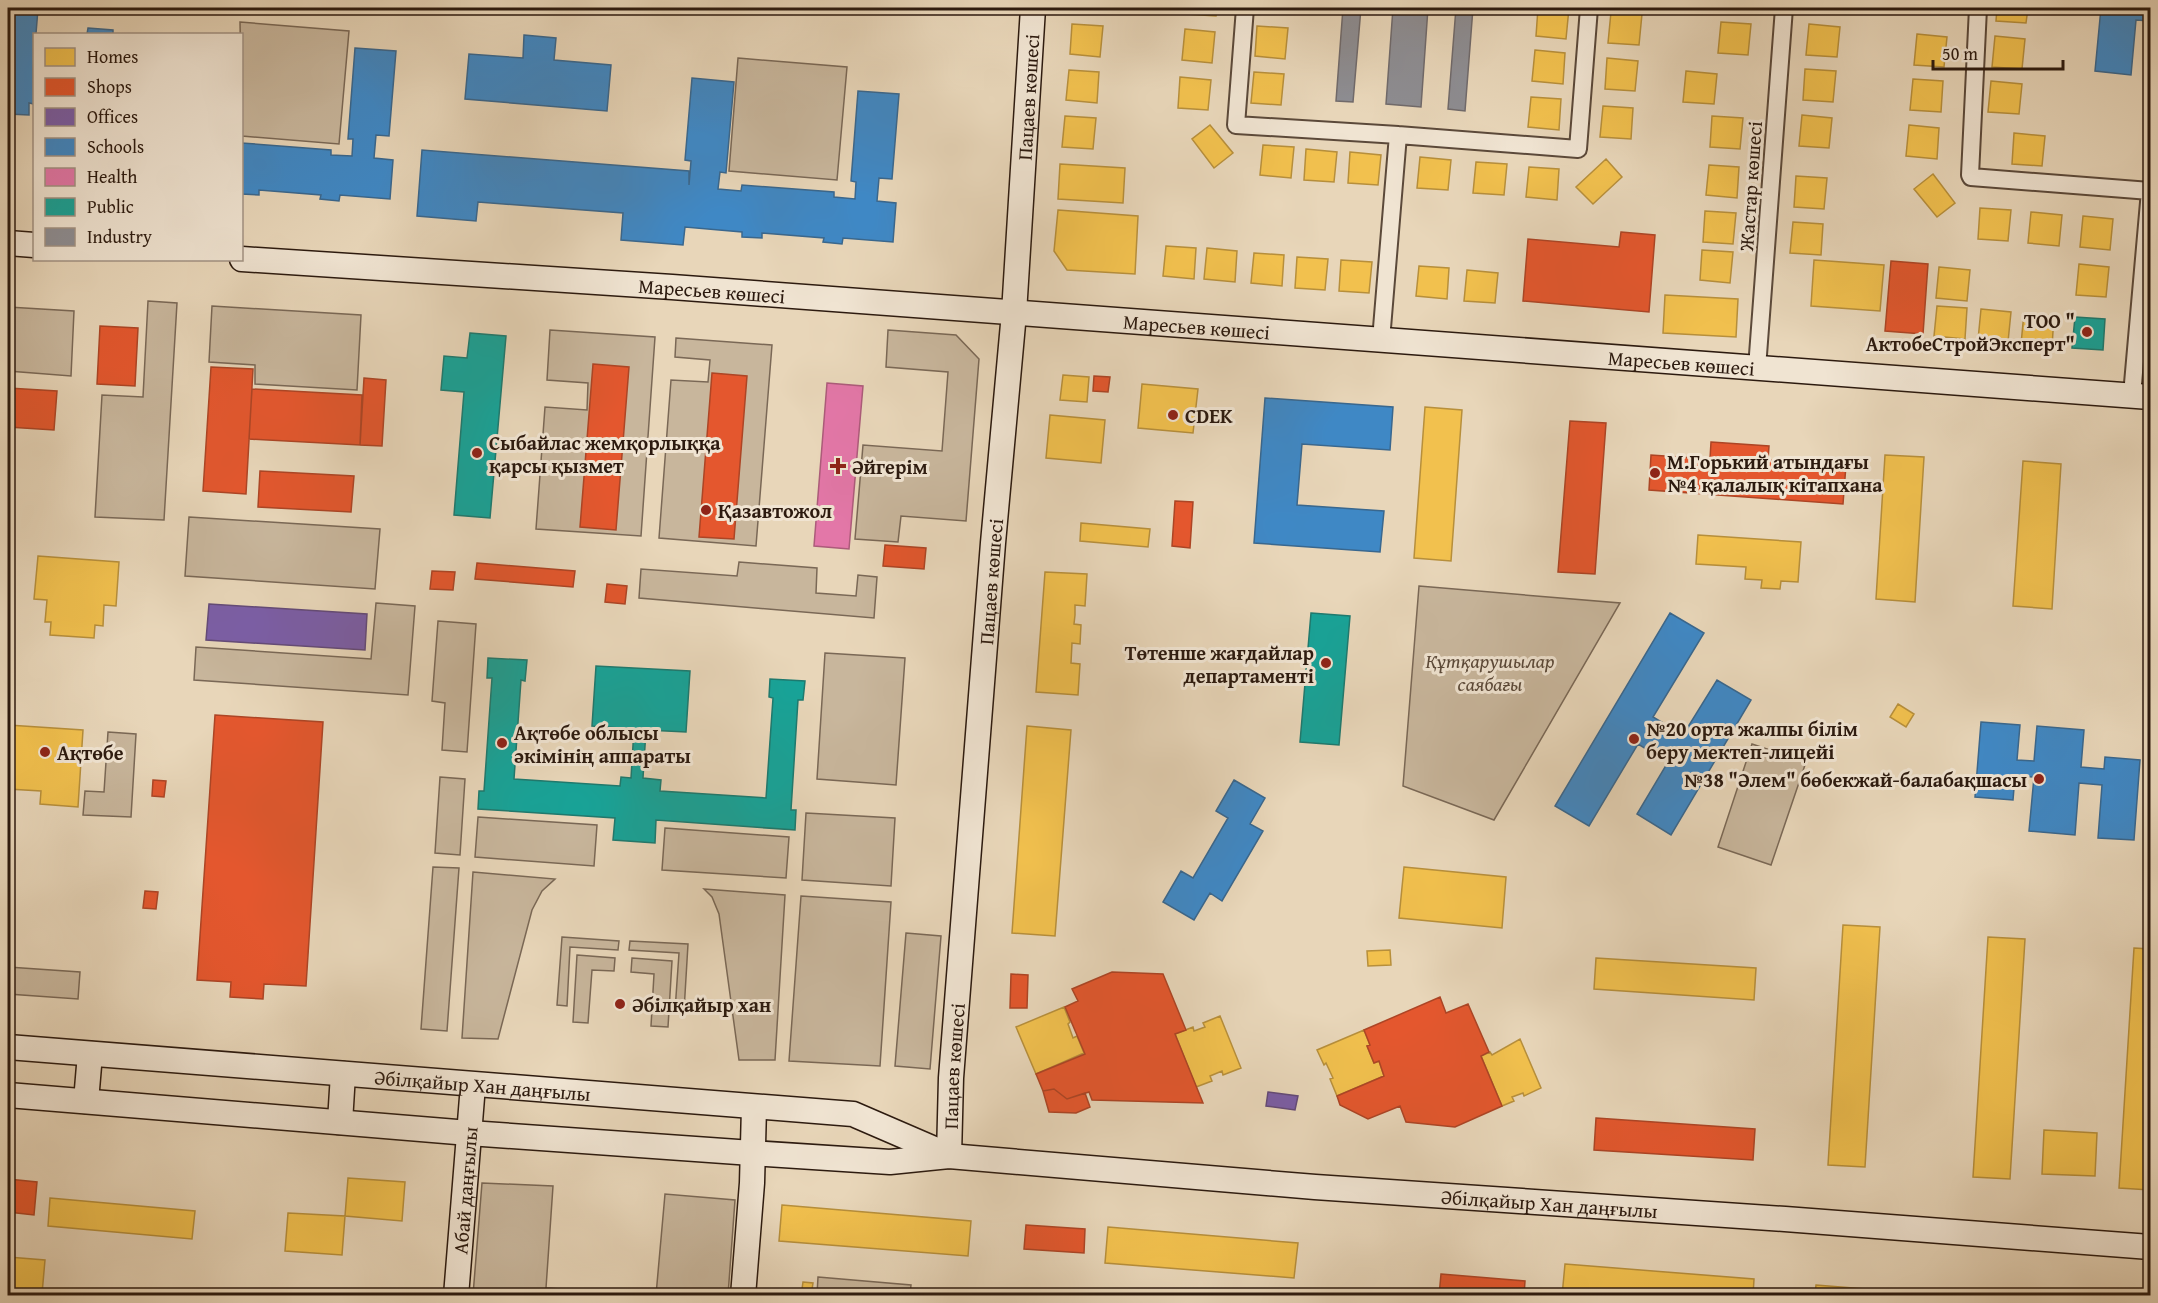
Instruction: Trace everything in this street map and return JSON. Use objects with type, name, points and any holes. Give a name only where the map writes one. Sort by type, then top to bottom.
[{"type":"main road","name":"Пацаев көшесі","points":[[949,1156],[951,1078],[993,543],[1014,314],[1033,8]]},
{"type":"main road","points":[[8,243],[33,245]]},
{"type":"main road","name":"Маресьев көшесі","points":[[243,259],[672,287],[2141,396]]},
{"type":"main road","name":"Әбілқайыр Хан даңғылы","points":[[8,1047],[853,1114],[949,1156]]},
{"type":"main road","points":[[86,1101],[90,1054]]},
{"type":"main road","points":[[340,1122],[343,1074]]},
{"type":"main road","name":"Абай даңғылы","points":[[456,1296],[473,1085]]},
{"type":"main road","name":"Әбілқайыр Хан даңғылы","points":[[8,1095],[469,1133],[890,1162],[949,1156],[1338,1189],[1785,1219],[2151,1247]]},
{"type":"main road","points":[[743,1296],[752,1183],[754,1107]]},
{"type":"street","points":[[1245,8],[1236,125],[1578,149],[1588,8]]},
{"type":"street","name":"Жастар көшесі","points":[[1757,368],[1784,8]]},
{"type":"street","points":[[1978,8],[1971,177],[2150,191],[2141,396]]},
{"type":"street","points":[[1382,340],[1398,135]]},
{"type":"green space","points":[[240,22],[349,31],[339,144],[243,136],[243,33],[240,33]]},
{"type":"green space","points":[[738,58],[847,67],[837,180],[729,171]]},
{"type":"green space","points":[[148,301],[177,303],[164,520],[95,517],[102,395],[143,397]]},
{"type":"green space","points":[[212,306],[361,315],[357,390],[255,384],[255,365],[209,362]]},
{"type":"green space","points":[[8,307],[74,311],[71,376],[8,371]]},
{"type":"green space","points":[[550,330],[655,337],[641,536],[536,529],[545,407],[587,410],[588,383],[547,380]]},
{"type":"green space","points":[[888,330],[956,335],[979,359],[966,521],[901,516],[898,542],[855,539],[863,445],[942,451],[948,372],[886,367]]},
{"type":"green space","points":[[676,338],[772,345],[756,546],[659,538],[671,380],[708,382],[710,360],[675,357]]},
{"type":"green space","points":[[189,517],[380,529],[375,589],[185,576]]},
{"type":"green space","points":[[739,562],[817,568],[816,593],[856,596],[858,575],[877,577],[874,618],[639,598],[641,569],[737,576]]},
{"type":"green space","name":"Құтқарушылар саябағы","points":[[1419,586],[1620,603],[1494,820],[1403,786]]},
{"type":"green space","points":[[376,603],[415,606],[408,695],[194,680],[196,647],[371,659]]},
{"type":"green space","points":[[438,621],[476,624],[467,752],[442,750],[445,703],[432,701]]},
{"type":"green space","points":[[825,653],[905,658],[896,785],[817,779]]},
{"type":"green space","points":[[108,732],[136,734],[131,817],[83,815],[85,791],[104,792]]},
{"type":"green space","points":[[1752,744],[1806,762],[1771,865],[1718,847]]},
{"type":"green space","points":[[440,777],[465,779],[460,855],[435,853]]},
{"type":"green space","points":[[806,813],[895,818],[891,886],[802,880]]},
{"type":"green space","points":[[478,817],[597,825],[594,866],[475,857]]},
{"type":"green space","points":[[665,828],[789,837],[786,878],[662,870]]},
{"type":"green space","points":[[433,867],[459,868],[447,1031],[421,1029]]},
{"type":"green space","points":[[473,872],[555,879],[542,891],[532,910],[498,1039],[462,1038]]},
{"type":"green space","points":[[704,889],[785,895],[775,1060],[739,1060],[719,914],[712,897]]},
{"type":"green space","points":[[801,896],[891,902],[880,1066],[789,1061]]},
{"type":"green space","points":[[906,933],[941,936],[930,1069],[895,1066]]},
{"type":"green space","points":[[562,937],[619,941],[618,950],[570,947],[567,1006],[557,1005]]},
{"type":"green space","points":[[630,941],[688,944],[684,1011],[675,1011],[679,953],[629,950]]},
{"type":"green space","points":[[577,955],[615,958],[614,971],[592,970],[588,1023],[573,1022]]},
{"type":"green space","points":[[632,958],[672,961],[668,1027],[651,1026],[654,974],[631,972]]},
{"type":"green space","points":[[8,967],[80,972],[78,999],[8,994]]},
{"type":"green space","points":[[482,1183],[553,1186],[546,1288],[656,1295],[473,1295]]},
{"type":"green space","points":[[665,1194],[735,1200],[728,1295],[656,1295]]},
{"type":"green space","points":[[818,1277],[911,1285],[910,1295],[817,1295]]},
{"type":"building: Homes","points":[[1186,8],[1217,8],[1216,16],[1186,14]]},
{"type":"building: Homes","points":[[1259,8],[1289,8],[1289,14],[1258,11]]},
{"type":"building: Homes","points":[[1538,8],[1569,8],[1566,39],[1536,36]]},
{"type":"building: Homes","points":[[1918,8],[1949,8],[1949,13],[1918,11]]},
{"type":"building: Homes","points":[[1997,8],[2028,8],[2026,23],[1996,21]]},
{"type":"building: Homes","points":[[1611,12],[1642,14],[1639,45],[1608,43]]},
{"type":"building: Homes","points":[[1721,22],[1751,24],[1748,55],[1718,53]]},
{"type":"building: Homes","points":[[1072,24],[1103,26],[1100,57],[1070,54]]},
{"type":"building: Homes","points":[[1809,24],[1840,27],[1837,57],[1806,55]]},
{"type":"building: Homes","points":[[1257,26],[1288,28],[1285,59],[1255,56]]},
{"type":"building: Homes","points":[[1185,29],[1215,32],[1212,63],[1182,60]]},
{"type":"building: Homes","points":[[1917,34],[1947,37],[1944,67],[1914,65]]},
{"type":"building: Homes","points":[[1995,36],[2025,39],[2022,69],[1992,67]]},
{"type":"building: Homes","points":[[1535,50],[1565,53],[1563,84],[1532,81]]},
{"type":"building: Homes","points":[[1607,58],[1638,61],[1635,91],[1605,89]]},
{"type":"building: Homes","points":[[1805,69],[1836,71],[1833,102],[1803,100]]},
{"type":"building: Homes","points":[[1069,70],[1099,72],[1097,103],[1066,100]]},
{"type":"building: Homes","points":[[1686,71],[1717,74],[1714,104],[1683,102]]},
{"type":"building: Homes","points":[[1254,72],[1284,74],[1281,105],[1251,103]]},
{"type":"building: Homes","points":[[1180,77],[1211,80],[1208,110],[1178,108]]},
{"type":"building: Homes","points":[[1913,79],[1943,81],[1941,112],[1910,110]]},
{"type":"building: Homes","points":[[1991,81],[2022,84],[2019,114],[1988,112]]},
{"type":"building: Homes","points":[[1531,97],[1561,99],[1559,130],[1528,127]]},
{"type":"building: Homes","points":[[1603,106],[1633,108],[1631,139],[1600,137]]},
{"type":"building: Homes","points":[[1802,115],[1832,118],[1829,148],[1799,146]]},
{"type":"building: Homes","points":[[1065,116],[1096,118],[1093,149],[1062,147]]},
{"type":"building: Homes","points":[[1712,116],[1743,118],[1740,149],[1710,147]]},
{"type":"building: Homes","points":[[1210,125],[1233,153],[1214,168],[1192,139]]},
{"type":"building: Homes","points":[[1909,125],[1939,128],[1937,159],[1906,156]]},
{"type":"building: Homes","points":[[2014,133],[2045,136],[2042,166],[2012,164]]},
{"type":"building: Homes","points":[[1263,145],[1294,147],[1291,178],[1260,175]]},
{"type":"building: Homes","points":[[1306,149],[1337,152],[1334,182],[1304,180]]},
{"type":"building: Homes","points":[[1350,152],[1381,155],[1378,185],[1348,183]]},
{"type":"building: Homes","points":[[1420,157],[1451,160],[1448,190],[1417,188]]},
{"type":"building: Homes","points":[[1606,159],[1622,177],[1593,204],[1576,187]]},
{"type":"building: Homes","points":[[1476,162],[1507,164],[1504,195],[1473,193]]},
{"type":"building: Homes","points":[[1060,164],[1125,168],[1123,203],[1058,199]]},
{"type":"building: Homes","points":[[1709,165],[1739,167],[1737,198],[1706,195]]},
{"type":"building: Homes","points":[[1529,167],[1559,169],[1557,200],[1526,197]]},
{"type":"building: Homes","points":[[1933,174],[1955,203],[1937,217],[1914,189]]},
{"type":"building: Homes","points":[[1796,176],[1827,178],[1824,209],[1794,207]]},
{"type":"building: Homes","points":[[1980,208],[2011,210],[2008,241],[1978,239]]},
{"type":"building: Homes","points":[[1058,210],[1138,216],[1135,274],[1067,270],[1054,251]]},
{"type":"building: Homes","points":[[1705,211],[1736,213],[1733,244],[1703,242]]},
{"type":"building: Homes","points":[[2031,212],[2062,215],[2059,246],[2028,243]]},
{"type":"building: Homes","points":[[2083,216],[2113,219],[2110,250],[2080,247]]},
{"type":"building: Homes","points":[[1793,222],[1823,224],[1821,255],[1790,253]]},
{"type":"building: Homes","points":[[1166,246],[1196,248],[1194,279],[1163,276]]},
{"type":"building: Homes","points":[[1207,248],[1237,251],[1235,282],[1204,279]]},
{"type":"building: Homes","points":[[1702,250],[1733,252],[1730,283],[1700,280]]},
{"type":"building: Homes","points":[[1254,253],[1284,255],[1282,286],[1251,283]]},
{"type":"building: Homes","points":[[1297,257],[1328,259],[1325,290],[1295,288]]},
{"type":"building: Homes","points":[[1341,260],[1372,262],[1369,293],[1339,291]]},
{"type":"building: Homes","points":[[1814,260],[1884,265],[1880,311],[1811,306]]},
{"type":"building: Homes","points":[[2079,264],[2109,267],[2106,297],[2076,295]]},
{"type":"building: Homes","points":[[1419,266],[1449,268],[1447,299],[1416,296]]},
{"type":"building: Homes","points":[[1939,267],[1970,270],[1967,301],[1936,298]]},
{"type":"building: Homes","points":[[1467,270],[1498,273],[1495,303],[1464,301]]},
{"type":"building: Homes","points":[[1665,295],[1738,299],[1736,337],[1663,333]]},
{"type":"building: Homes","points":[[1937,306],[1967,308],[1965,339],[1934,336]]},
{"type":"building: Homes","points":[[1981,309],[2011,312],[2008,342],[1978,340]]},
{"type":"building: Homes","points":[[2024,313],[2054,316],[2052,347],[2021,344]]},
{"type":"building: Homes","points":[[1063,375],[1089,377],[1087,402],[1060,400]]},
{"type":"building: Homes","points":[[1142,384],[1198,389],[1193,433],[1138,428]]},
{"type":"building: Homes","points":[[1425,407],[1462,410],[1451,561],[1414,558]]},
{"type":"building: Homes","points":[[1050,415],[1105,420],[1101,463],[1046,458]]},
{"type":"building: Homes","points":[[1885,455],[1924,457],[1915,602],[1876,599]]},
{"type":"building: Homes","points":[[2023,461],[2061,464],[2052,609],[2013,606]]},
{"type":"building: Homes","points":[[1081,523],[1150,529],[1148,547],[1080,541]]},
{"type":"building: Homes","points":[[1698,535],[1801,542],[1798,582],[1781,581],[1780,589],[1761,588],[1762,580],[1745,579],[1746,567],[1696,564]]},
{"type":"building: Homes","points":[[38,556],[119,562],[116,606],[104,605],[103,626],[95,625],[94,638],[50,635],[51,622],[45,622],[47,600],[34,599]]},
{"type":"building: Homes","points":[[1045,572],[1087,574],[1085,606],[1075,605],[1074,624],[1081,625],[1080,644],[1072,643],[1071,663],[1080,664],[1078,695],[1036,692]]},
{"type":"building: Homes","points":[[1898,704],[1914,714],[1906,727],[1890,717]]},
{"type":"building: Homes","name":"Ақтөбе","points":[[8,725],[83,730],[78,807],[40,804],[41,791],[8,789]]},
{"type":"building: Homes","points":[[1027,726],[1071,730],[1055,936],[1012,933]]},
{"type":"building: Homes","points":[[1404,867],[1506,877],[1502,928],[1399,918]]},
{"type":"building: Homes","points":[[1843,925],[1880,927],[1865,1167],[1828,1165]]},
{"type":"building: Homes","points":[[1988,937],[2025,939],[2010,1179],[1973,1177]]},
{"type":"building: Homes","points":[[2134,948],[2150,949],[2150,1190],[2119,1188]]},
{"type":"building: Homes","points":[[1390,950],[1391,965],[1368,966],[1367,951]]},
{"type":"building: Homes","points":[[1596,958],[1756,968],[1754,1000],[1594,989]]},
{"type":"building: Homes","points":[[1064,1007],[1073,1038],[1077,1036],[1084,1053],[1036,1074],[1016,1027]]},
{"type":"building: Homes","points":[[1220,1016],[1241,1068],[1223,1075],[1222,1071],[1210,1076],[1212,1081],[1196,1087],[1175,1034],[1193,1027],[1194,1031],[1205,1027],[1203,1023]]},
{"type":"building: Homes","points":[[1364,1030],[1374,1063],[1379,1061],[1384,1076],[1337,1096],[1330,1079],[1333,1078],[1317,1050]]},
{"type":"building: Homes","points":[[1520,1039],[1541,1088],[1524,1096],[1523,1093],[1512,1097],[1514,1101],[1502,1106],[1481,1056],[1490,1052],[1492,1055]]},
{"type":"building: Homes","points":[[2044,1130],[2097,1133],[2095,1176],[2042,1174]]},
{"type":"building: Homes","points":[[348,1178],[405,1182],[402,1221],[345,1216]]},
{"type":"building: Homes","points":[[50,1198],[195,1211],[192,1239],[48,1226]]},
{"type":"building: Homes","points":[[782,1205],[971,1221],[968,1256],[779,1241]]},
{"type":"building: Homes","points":[[288,1213],[345,1216],[342,1255],[285,1251]]},
{"type":"building: Homes","points":[[1108,1227],[1298,1243],[1294,1278],[1105,1263]]},
{"type":"building: Homes","points":[[8,1257],[45,1260],[42,1294],[8,1291]]},
{"type":"building: Homes","points":[[1565,1264],[1754,1279],[1753,1296],[1562,1296]]},
{"type":"building: Homes","points":[[803,1282],[813,1283],[811,1296],[801,1296]]},
{"type":"building: Homes","points":[[1816,1285],[1953,1296],[1815,1296]]},
{"type":"building: Shops","points":[[1621,232],[1655,235],[1649,312],[1523,301],[1528,239],[1619,247]]},
{"type":"building: Shops","points":[[1891,261],[1928,264],[1923,334],[1885,331]]},
{"type":"building: Shops","points":[[100,326],[138,328],[135,386],[97,384]]},
{"type":"building: Shops","points":[[593,364],[629,367],[616,530],[580,527]]},
{"type":"building: Shops","points":[[211,367],[253,369],[246,494],[203,491]]},
{"type":"building: Shops","points":[[712,373],[747,376],[734,539],[699,537]]},
{"type":"building: Shops","points":[[1094,376],[1110,377],[1108,392],[1093,391]]},
{"type":"building: Shops","points":[[364,378],[386,380],[382,446],[360,445]]},
{"type":"building: Shops","points":[[8,388],[57,391],[54,430],[8,427]]},
{"type":"building: Shops","points":[[252,389],[362,395],[360,445],[249,439]]},
{"type":"building: Shops","points":[[1570,421],[1606,423],[1595,574],[1558,572]]},
{"type":"building: Shops","points":[[1711,442],[1769,446],[1768,460],[1846,465],[1843,504],[1649,490],[1651,455],[1710,459]]},
{"type":"building: Shops","points":[[260,471],[354,476],[351,512],[258,507]]},
{"type":"building: Shops","points":[[1175,501],[1193,502],[1190,548],[1172,546]]},
{"type":"building: Shops","points":[[885,545],[926,548],[924,569],[883,566]]},
{"type":"building: Shops","points":[[477,563],[575,571],[573,587],[475,579]]},
{"type":"building: Shops","points":[[432,571],[455,572],[453,590],[430,589]]},
{"type":"building: Shops","points":[[607,584],[627,586],[625,604],[605,602]]},
{"type":"building: Shops","points":[[215,715],[323,722],[306,986],[264,984],[263,999],[230,997],[231,982],[197,980]]},
{"type":"building: Shops","points":[[153,780],[166,781],[164,797],[152,796]]},
{"type":"building: Shops","points":[[145,891],[158,892],[156,909],[143,908]]},
{"type":"building: Shops","points":[[1112,972],[1163,974],[1186,1030],[1175,1034],[1203,1103],[1092,1100],[1089,1092],[1067,1099],[1054,1089],[1043,1091],[1036,1074],[1085,1054],[1065,1007],[1078,1001],[1072,989]]},
{"type":"building: Shops","points":[[1011,974],[1028,975],[1027,1008],[1010,1008]]},
{"type":"building: Shops","points":[[1440,997],[1446,1013],[1468,1004],[1489,1052],[1481,1056],[1502,1106],[1455,1127],[1406,1122],[1400,1106],[1368,1119],[1340,1105],[1337,1096],[1384,1076],[1379,1061],[1374,1063],[1364,1030]]},
{"type":"building: Shops","points":[[1054,1089],[1067,1099],[1085,1093],[1090,1107],[1076,1113],[1049,1112],[1043,1091]]},
{"type":"building: Shops","points":[[1596,1118],[1755,1129],[1753,1160],[1594,1150]]},
{"type":"building: Shops","points":[[8,1179],[37,1182],[34,1215],[8,1212]]},
{"type":"building: Shops","points":[[1026,1225],[1085,1229],[1084,1253],[1024,1249]]},
{"type":"building: Shops","points":[[1441,1274],[1525,1281],[1524,1296],[1439,1296]]},
{"type":"building: Offices","points":[[209,604],[367,614],[365,650],[206,640]]},
{"type":"building: Offices","points":[[1268,1092],[1298,1096],[1295,1110],[1266,1106]]},
{"type":"building: Schools","points":[[8,8],[38,9],[36,33],[33,33],[33,104],[29,103],[29,115],[8,114]]},
{"type":"building: Schools","points":[[2101,8],[2150,8],[2150,21],[2136,20],[2131,75],[2095,71]]},
{"type":"building: Schools","points":[[88,28],[113,30],[113,33],[87,33]]},
{"type":"building: Schools","points":[[524,35],[556,38],[554,60],[611,65],[607,111],[465,99],[469,54],[523,58]]},
{"type":"building: Schools","points":[[355,48],[396,51],[389,136],[376,135],[374,158],[393,160],[390,199],[340,195],[339,201],[320,199],[321,195],[259,190],[259,195],[243,194],[243,143],[331,150],[331,155],[352,156],[353,139],[348,139]]},
{"type":"building: Schools","points":[[692,78],[734,82],[726,173],[720,172],[718,189],[741,191],[742,185],[834,192],[834,197],[855,199],[856,182],[851,181],[858,91],[899,94],[892,179],[879,178],[877,201],[896,203],[893,242],[843,238],[842,244],[823,242],[824,238],[762,233],[762,238],[742,237],[742,232],[685,227],[683,245],[621,240],[623,213],[478,202],[476,221],[417,216],[422,150],[689,171],[689,185],[691,161],[685,160]]},
{"type":"building: Schools","points":[[1265,398],[1393,407],[1390,450],[1302,444],[1297,505],[1384,511],[1380,552],[1254,543]]},
{"type":"building: Schools","points":[[1670,613],[1704,633],[1653,717],[1683,735],[1717,680],[1751,700],[1671,835],[1637,814],[1668,762],[1638,744],[1589,826],[1555,806]]},
{"type":"building: Schools","points":[[1981,722],[2020,725],[2017,760],[2034,761],[2037,726],[2084,730],[2081,767],[2104,769],[2105,757],[2140,760],[2134,840],[2098,838],[2102,785],[2079,783],[2075,835],[2029,831],[2034,777],[2015,776],[2013,800],[1975,797]]},
{"type":"building: Schools","points":[[1234,780],[1265,798],[1250,824],[1263,831],[1222,901],[1210,893],[1194,920],[1163,902],[1181,871],[1193,878],[1228,818],[1216,811]]},
{"type":"building: Health","name":"Әйгерім","points":[[827,383],[863,386],[849,549],[814,546]]},
{"type":"building: Public","points":[[2075,317],[2105,319],[2103,350],[2072,348]]},
{"type":"building: Public","name":"Сыбайлас жемқорлыққа қарсы қызмет","points":[[470,333],[506,336],[490,518],[454,515],[464,392],[441,390],[444,356],[467,358]]},
{"type":"building: Public","name":"Төтенше жағдайлар департаменті","points":[[1311,613],[1350,616],[1339,745],[1300,742]]},
{"type":"building: Public","name":"Ақтөбе облысы әкімінің аппараты","points":[[488,658],[527,660],[525,681],[521,680],[514,779],[620,786],[621,777],[631,778],[634,729],[592,726],[596,666],[690,671],[686,732],[646,730],[643,778],[661,780],[660,791],[766,798],[773,698],[769,697],[770,679],[805,681],[803,700],[798,700],[791,810],[796,810],[795,830],[656,820],[655,843],[613,840],[615,818],[478,809],[479,791],[484,791],[492,678],[487,678]]},
{"type":"building: Industry","points":[[1343,8],[1361,8],[1353,102],[1336,101]]},
{"type":"building: Industry","points":[[1393,8],[1428,8],[1421,107],[1386,104]]},
{"type":"building: Industry","points":[[1456,8],[1473,8],[1465,111],[1448,109]]},
{"type":"place","name":"ТОО \" АктобеСтройЭксперт\"","points":[[2087,332]]},
{"type":"place","name":"CDEK","points":[[1173,415]]},
{"type":"place","name":"Сыбайлас жемқорлыққа қарсы қызмет","points":[[477,453]]},
{"type":"place","name":"Әйгерім","points":[[838,466]]},
{"type":"place","name":"М.Горький атындағы №4 қалалық кітапхана","points":[[1655,473]]},
{"type":"place","name":"Қазавтожол","points":[[706,510]]},
{"type":"place","name":"Төтенше жағдайлар департаменті","points":[[1326,663]]},
{"type":"place","name":"№20 орта жалпы білім беру мектеп-лицейі","points":[[1634,739]]},
{"type":"place","name":"Ақтөбе облысы әкімінің аппараты","points":[[502,743]]},
{"type":"place","name":"Ақтөбе","points":[[45,752]]},
{"type":"place","name":"№38 \"Әлем\" бөбекжай-балабақшасы","points":[[2039,779]]},
{"type":"place","name":"Әбілқайыр хан","points":[[620,1004]]}]
